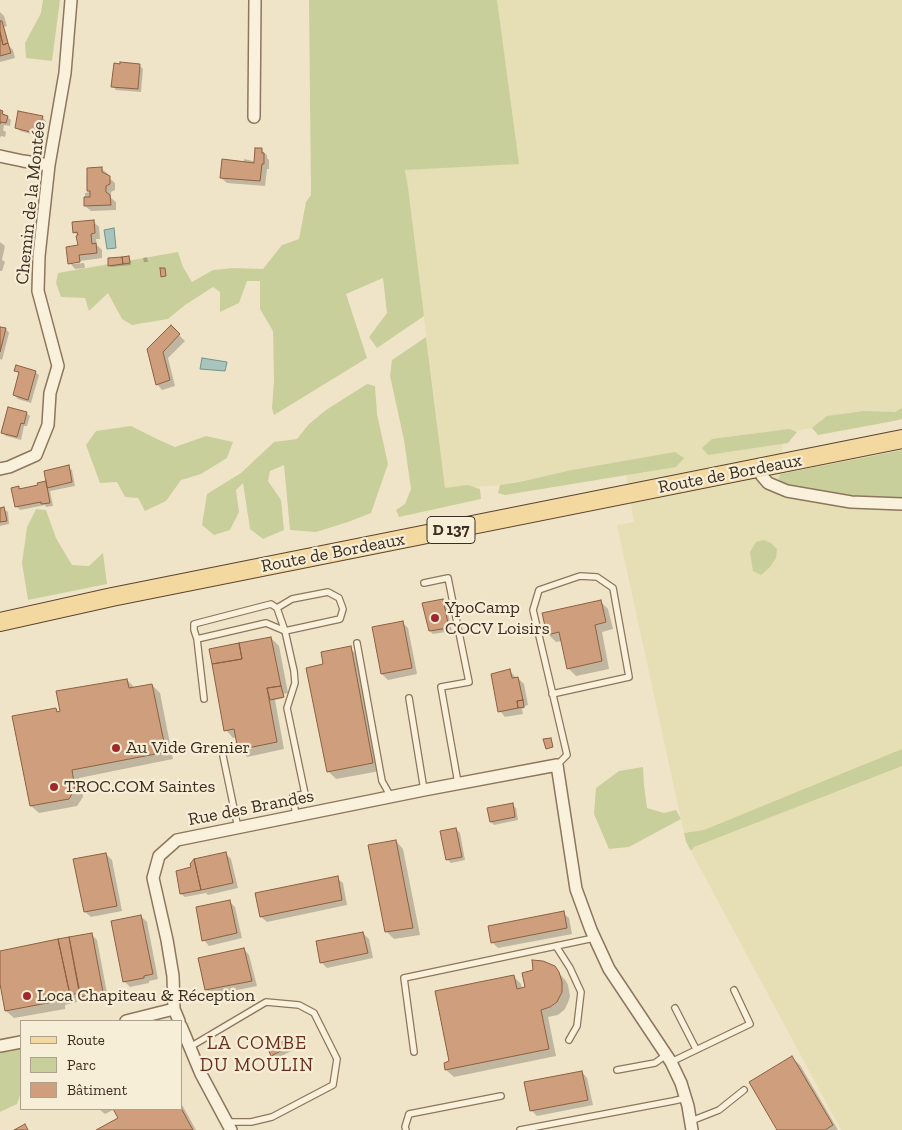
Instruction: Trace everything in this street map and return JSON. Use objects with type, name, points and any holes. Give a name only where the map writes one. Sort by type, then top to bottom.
[{"type":"main road","name":"Route de Bordeaux","points":[[0,622],[902,439]]},
{"type":"street","name":"Chemin de la Montée","points":[[0,469],[9,468],[36,455],[48,425],[50,393],[58,366],[38,291],[39,256],[49,165],[65,73],[70,0]]},
{"type":"street","points":[[254,117],[255,0]]},
{"type":"street","points":[[0,156],[49,165]]},
{"type":"street","points":[[758,468],[768,483],[787,491],[851,502],[902,504]]},
{"type":"street","points":[[558,765],[576,889],[590,930],[609,969],[669,1058],[682,1083],[692,1126]]},
{"type":"street","name":"Rue des Brandes","points":[[174,1009],[173,976],[153,878],[159,856],[177,840],[558,765]]},
{"type":"street","points":[[130,1020],[174,1009],[180,1020]]},
{"type":"street","points":[[182,1028],[202,1074],[230,1126]]},
{"type":"street","points":[[0,1046],[20,1042]]},
{"type":"lane","points":[[552,694],[629,677],[613,588],[597,577],[580,576],[539,590],[533,610],[552,694],[567,755],[558,765]]},
{"type":"lane","points":[[424,584],[448,578],[469,682],[441,687],[458,784]]},
{"type":"lane","points":[[198,639],[266,624],[285,630],[340,620],[343,609],[339,598],[328,592],[292,599],[277,608]]},
{"type":"lane","points":[[204,699],[198,639],[194,630],[194,624],[271,604],[277,608],[285,630],[294,671],[295,683],[287,708],[305,794],[293,796],[296,816]]},
{"type":"lane","points":[[357,644],[382,782],[391,797]]},
{"type":"lane","points":[[409,698],[424,790]]},
{"type":"lane","points":[[223,756],[238,828]]},
{"type":"lane","points":[[414,1052],[404,978],[594,938]]},
{"type":"lane","points":[[556,946],[570,968],[581,992],[577,1026],[569,1040]]},
{"type":"lane","points":[[617,1070],[655,1063],[696,1050],[750,1024],[734,990]]},
{"type":"lane","points":[[190,1047],[266,1002],[299,1005],[314,1013],[337,1059],[333,1085],[272,1117],[230,1126]]},
{"type":"lane","points":[[675,1008],[696,1050]]},
{"type":"lane","points":[[692,1126],[719,1110],[744,1090]]},
{"type":"lane","points":[[406,1130],[405,1126],[409,1114],[501,1096]]},
{"type":"lane","points":[[520,1130],[686,1098]]},
{"type":"shaded area","points":[[497,0],[902,0],[902,410],[782,434],[783,490],[902,493],[902,1130],[841,1130],[691,851],[688,832],[684,833],[617,525],[634,522],[625,469],[530,479],[500,485],[445,489],[405,170],[514,162]]},
{"type":"green space","points":[[43,0],[60,0],[52,61],[26,58],[25,43],[41,13]]},
{"type":"green space","points":[[309,0],[497,0],[519,164],[405,170],[424,316],[377,348],[369,337],[387,313],[383,278],[346,294],[367,358],[274,415],[272,408],[274,381],[273,331],[260,309],[260,281],[247,281],[239,303],[220,312],[220,292],[213,287],[185,305],[168,319],[132,325],[122,319],[108,293],[89,311],[85,298],[61,297],[56,283],[58,273],[178,252],[183,267],[192,282],[213,270],[234,268],[263,269],[282,245],[299,239],[306,202],[311,195]]},
{"type":"green space","points":[[426,337],[445,488],[468,485],[480,489],[481,499],[399,517],[396,510],[405,504],[411,489],[404,440],[390,376],[392,360]]},
{"type":"green space","points":[[367,384],[375,386],[377,414],[388,464],[371,513],[316,532],[290,530],[284,465],[270,471],[268,481],[281,500],[284,530],[263,539],[250,529],[243,483],[236,490],[239,512],[230,530],[214,535],[202,525],[207,494],[241,473],[274,442],[297,439],[309,424],[326,410]]},
{"type":"green space","points":[[902,408],[902,419],[894,421],[818,435],[812,428],[827,416],[864,411],[895,412]]},
{"type":"green space","points":[[131,426],[175,447],[206,436],[233,442],[227,458],[201,474],[181,480],[166,501],[145,511],[138,498],[125,497],[117,482],[100,483],[86,445],[96,431]]},
{"type":"green space","points":[[789,429],[797,432],[788,443],[708,455],[702,448],[712,439]]},
{"type":"green space","points":[[902,450],[902,500],[852,500],[781,483],[779,479],[780,474]]},
{"type":"green space","points":[[675,452],[684,458],[676,467],[505,495],[498,493],[500,485]]},
{"type":"green space","points":[[36,509],[46,510],[56,538],[72,565],[89,566],[103,553],[107,584],[28,600],[22,563],[27,527]]},
{"type":"green space","points":[[764,540],[771,543],[777,549],[776,558],[761,575],[753,571],[750,552],[756,542]]},
{"type":"green space","points":[[902,749],[902,766],[694,847],[691,851],[686,842],[684,833],[704,830]]},
{"type":"green space","points":[[643,767],[647,808],[664,813],[676,810],[681,819],[629,847],[609,849],[594,814],[596,788],[619,771]]},
{"type":"green space","points":[[20,1045],[20,1095],[17,1104],[0,1112],[0,1051]]},
{"type":"water","points":[[114,228],[116,248],[107,249],[104,230]]},
{"type":"water","points":[[202,358],[227,362],[225,371],[200,369]]},
{"type":"building","points":[[0,21],[2,21],[8,43],[3,45],[0,32]]},
{"type":"building","points":[[0,32],[3,45],[8,43],[11,53],[0,56]]},
{"type":"building","points":[[120,62],[140,64],[138,89],[111,87],[114,63],[120,64]]},
{"type":"building","points":[[0,110],[3,111],[2,114],[8,116],[6,123],[0,122]]},
{"type":"building","points":[[18,111],[43,116],[38,134],[15,128]]},
{"type":"building","points":[[255,148],[262,148],[262,153],[264,153],[264,164],[262,164],[260,181],[220,178],[222,159],[254,163]]},
{"type":"building","points":[[102,167],[102,172],[110,176],[110,184],[106,186],[106,192],[110,195],[111,205],[84,206],[84,197],[90,197],[90,191],[87,191],[87,168]]},
{"type":"building","points":[[94,220],[95,233],[91,234],[92,244],[96,243],[97,253],[79,255],[80,262],[68,264],[66,247],[78,245],[76,236],[78,235],[77,232],[73,233],[72,222]]},
{"type":"building","points":[[129,256],[130,263],[123,264],[122,257]]},
{"type":"building","points":[[122,257],[123,264],[108,266],[108,258]]},
{"type":"building","points":[[160,268],[165,268],[166,276],[161,277]]},
{"type":"building","points":[[171,325],[180,334],[163,352],[170,380],[156,385],[147,349]]},
{"type":"building","points":[[0,327],[6,328],[0,352]]},
{"type":"building","points":[[16,365],[36,371],[28,400],[13,395],[19,372],[14,371]]},
{"type":"building","points":[[8,407],[27,412],[24,424],[21,423],[17,437],[1,433]]},
{"type":"building","points":[[69,465],[72,482],[47,488],[44,471]]},
{"type":"building","points":[[46,481],[50,503],[41,504],[41,502],[15,507],[11,488],[19,486],[19,489],[38,485],[37,483]]},
{"type":"building","points":[[4,507],[7,521],[0,522],[0,508]]},
{"type":"building","points":[[443,599],[449,628],[429,631],[422,603]]},
{"type":"building","points":[[601,600],[606,622],[595,625],[602,661],[567,669],[559,632],[547,635],[542,613]]},
{"type":"building","points":[[403,621],[412,668],[381,674],[372,627]]},
{"type":"building","points":[[271,637],[281,686],[267,688],[277,742],[238,750],[234,729],[224,731],[212,664],[242,659],[239,643]]},
{"type":"building","points":[[239,643],[242,659],[212,664],[209,649]]},
{"type":"building","points":[[351,646],[373,763],[327,772],[306,668],[323,664],[321,652]]},
{"type":"building","points":[[510,669],[512,678],[518,677],[523,700],[517,701],[518,708],[498,712],[491,674]]},
{"type":"building","points":[[127,679],[129,688],[152,684],[166,752],[72,770],[75,789],[69,799],[30,806],[12,716],[56,708],[57,712],[60,711],[56,691]]},
{"type":"building","points":[[281,686],[284,697],[270,700],[267,688]]},
{"type":"building","points":[[523,700],[524,707],[518,708],[517,701]]},
{"type":"building","points":[[551,738],[553,747],[546,749],[543,739]]},
{"type":"building","points":[[513,803],[515,817],[490,822],[487,808]]},
{"type":"building","points":[[204,815],[205,821],[194,823],[193,818]]},
{"type":"building","points":[[456,828],[462,857],[446,860],[440,831]]},
{"type":"building","points":[[396,840],[413,928],[385,932],[368,845]]},
{"type":"building","points":[[226,852],[233,883],[201,890],[194,859]]},
{"type":"building","points":[[106,853],[117,906],[84,912],[73,859]]},
{"type":"building","points":[[194,859],[201,890],[180,894],[176,871],[191,867],[190,864]]},
{"type":"building","points":[[338,876],[342,900],[260,917],[255,893]]},
{"type":"building","points":[[230,900],[237,933],[202,941],[196,907]]},
{"type":"building","points":[[564,911],[567,928],[491,943],[488,926]]},
{"type":"building","points":[[141,915],[153,974],[144,976],[144,978],[123,982],[111,921]]},
{"type":"building","points":[[363,932],[368,953],[320,963],[316,941]]},
{"type":"building","points":[[92,933],[103,992],[80,997],[69,937]]},
{"type":"building","points":[[69,937],[80,993],[70,995],[58,939]]},
{"type":"building","points":[[58,939],[70,995],[58,997],[58,1001],[5,1011],[0,984],[0,951]]},
{"type":"building","points":[[244,948],[252,981],[205,990],[198,958]]},
{"type":"building","points":[[532,960],[543,961],[555,966],[562,982],[562,992],[557,1002],[541,1010],[549,1049],[445,1070],[444,1063],[449,1061],[435,991],[514,975],[517,989],[525,987],[522,973],[533,970]]},
{"type":"building","points":[[293,1036],[296,1043],[271,1056],[268,1049]]},
{"type":"building","points":[[792,1056],[833,1125],[825,1130],[777,1130],[749,1082]]},
{"type":"building","points":[[582,1071],[588,1100],[530,1111],[524,1082]]},
{"type":"building","points":[[114,1110],[182,1110],[193,1130],[96,1130],[118,1118]]},
{"type":"building","points":[[25,1124],[28,1130],[14,1130]]},
{"type":"place","name":"YpoCamp COCV Loisirs","points":[[435,618]]},
{"type":"place","name":"Au Vide Grenier","points":[[116,748]]},
{"type":"place","name":"TROC.COM Saintes","points":[[54,787]]},
{"type":"place","name":"Loca Chapiteau & Réception","points":[[27,996]]},
{"type":"district","name":"LA COMBE DU MOULIN","points":[[257,1055]]}]
